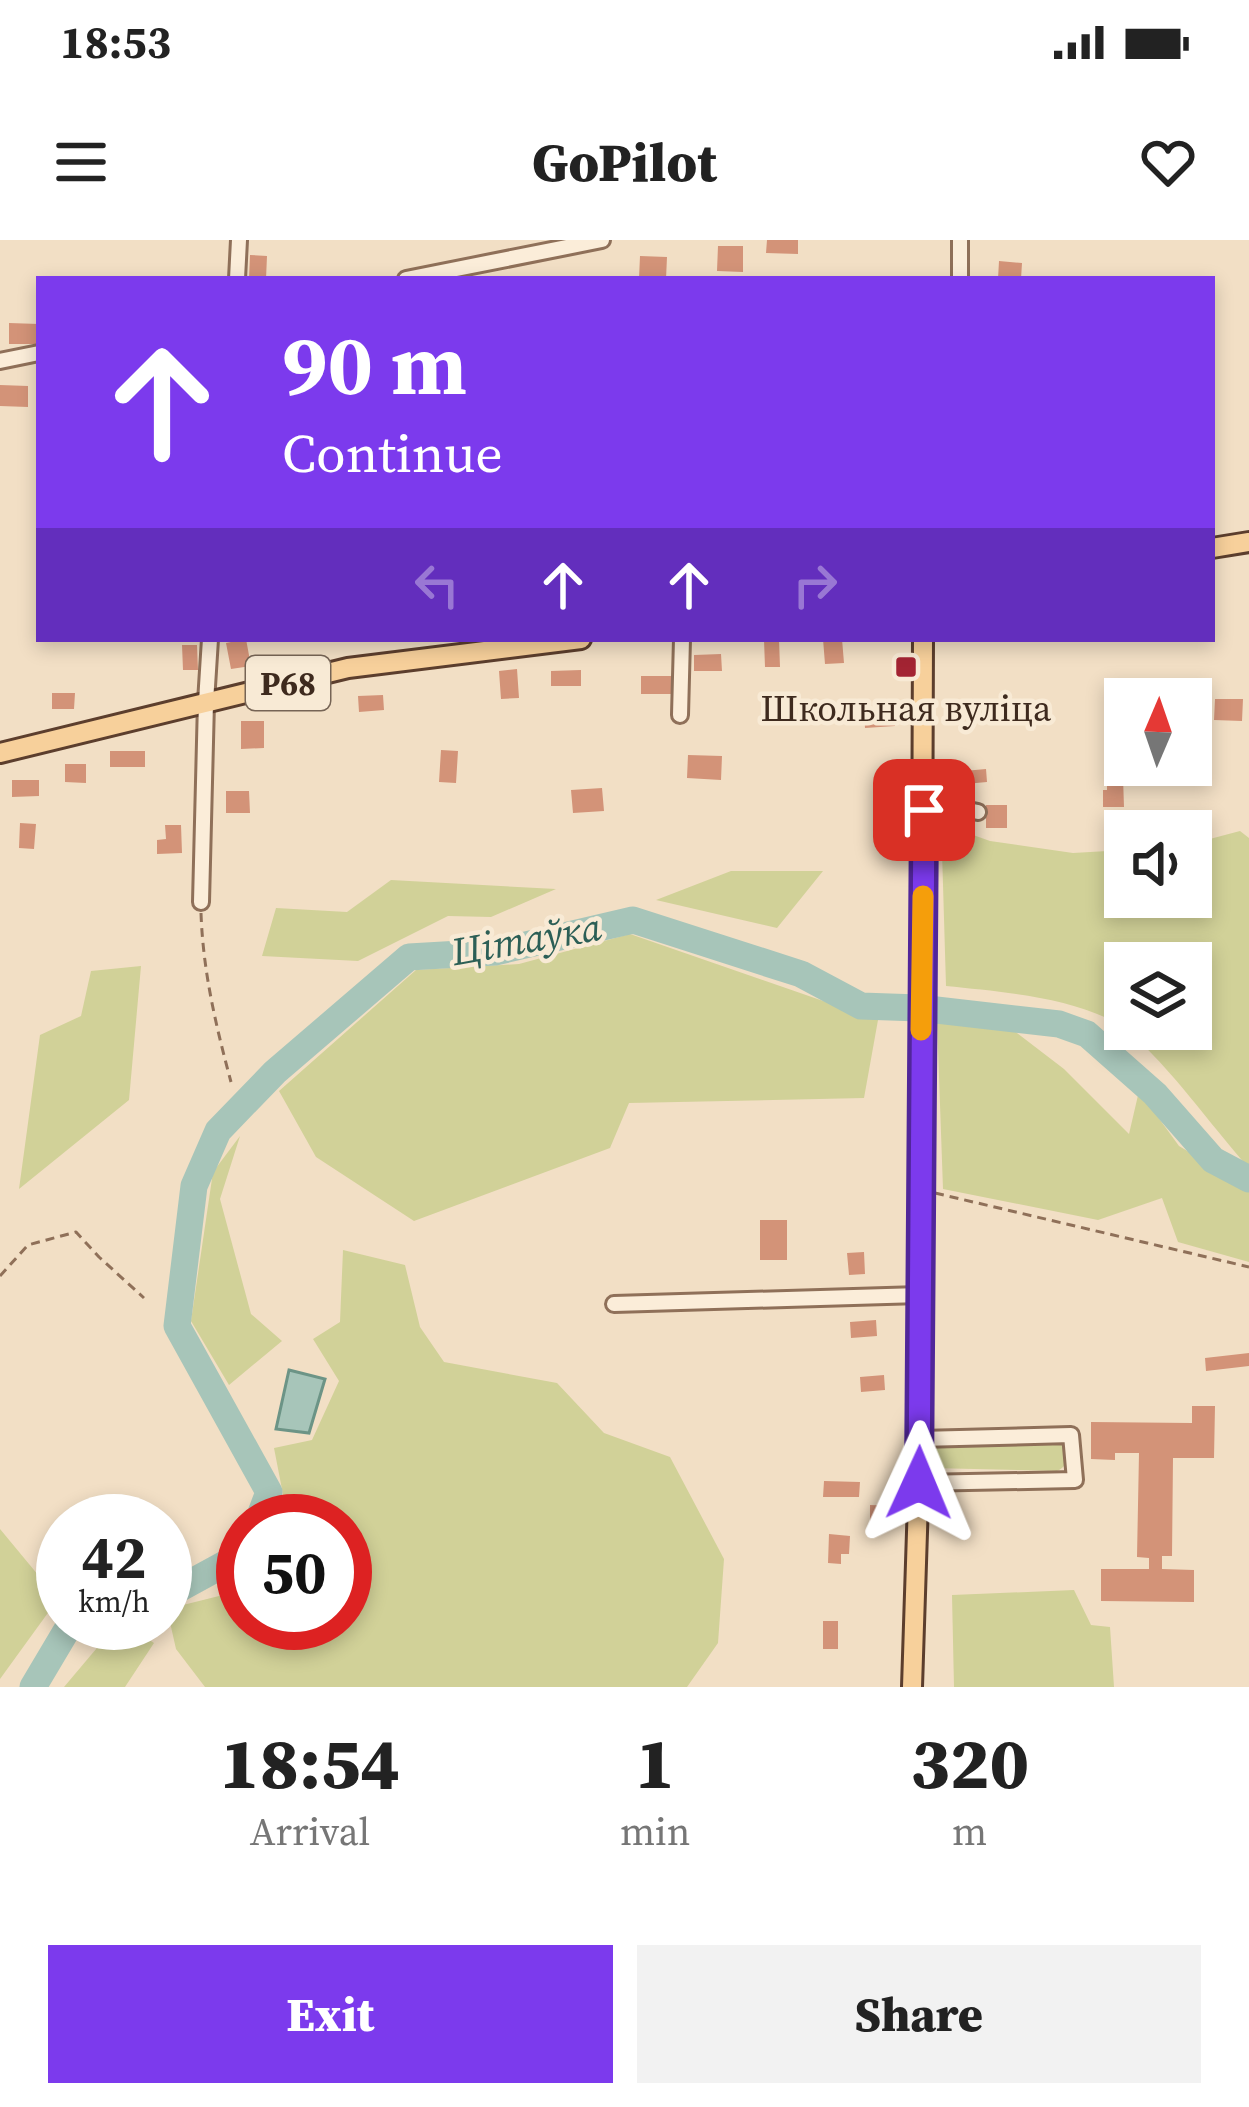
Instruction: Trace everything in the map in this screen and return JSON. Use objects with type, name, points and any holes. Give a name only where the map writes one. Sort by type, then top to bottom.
[{"type":"main road","points":[[1215,548],[1249,542]]},
{"type":"main road","name":"Р68","points":[[0,753],[348,668],[556,642]]},
{"type":"main road","points":[[912,1687],[920,1439],[923,642]]},
{"type":"street","points":[[237,276],[239,240]]},
{"type":"street","points":[[421,276],[602,240]]},
{"type":"street","points":[[960,240],[960,276]]},
{"type":"street","points":[[0,362],[36,354]]},
{"type":"street","points":[[201,902],[210,642]]},
{"type":"street","points":[[680,715],[682,642]]},
{"type":"street","points":[[924,805],[978,812]]},
{"type":"street","points":[[614,1304],[920,1295]]},
{"type":"street","points":[[919,1483],[1075,1480],[1071,1435],[920,1439]]},
{"type":"path","points":[[201,902],[203,955],[231,1082]]},
{"type":"path","points":[[921,1190],[1249,1267]]},
{"type":"path","points":[[0,1276],[28,1245],[76,1232],[144,1298]]},
{"type":"green space","points":[[934,821],[990,841],[1073,853],[1104,851],[1104,918],[1212,918],[1212,838],[1240,831],[1249,838],[1249,1168],[1148,1050],[1212,1050],[1212,942],[1104,942],[1104,1017],[1062,1003],[946,986],[942,851]]},
{"type":"green space","points":[[731,871],[823,871],[777,928],[656,900]]},
{"type":"green space","points":[[391,880],[556,889],[491,917],[448,916],[358,961],[262,956],[276,908],[347,912]]},
{"type":"green space","points":[[630,934],[878,1020],[864,1098],[629,1103],[610,1148],[414,1221],[316,1157],[279,1091],[416,970],[519,964]]},
{"type":"green space","points":[[141,966],[129,1100],[19,1189],[40,1035],[81,1016],[91,971]]},
{"type":"green space","points":[[937,1020],[1009,1027],[1064,1069],[1129,1134],[1139,1091],[1179,1146],[1249,1188],[1249,1262],[1178,1242],[1162,1198],[1098,1220],[943,1189]]},
{"type":"green space","points":[[240,1136],[220,1199],[251,1314],[282,1341],[229,1385],[191,1321],[213,1172]]},
{"type":"green space","points":[[343,1250],[405,1265],[420,1327],[444,1362],[557,1383],[604,1433],[670,1457],[724,1559],[718,1643],[687,1687],[205,1687],[177,1650],[192,1650],[192,1603],[216,1597],[216,1650],[372,1650],[372,1494],[283,1494],[274,1448],[312,1440],[339,1381],[313,1339],[340,1322]]},
{"type":"green space","points":[[931,1442],[1057,1442],[1066,1448],[1067,1459],[1057,1471],[930,1468]]},
{"type":"green space","points":[[0,1529],[36,1572],[36,1629],[0,1679]]},
{"type":"green space","points":[[1074,1590],[1091,1625],[1110,1627],[1114,1687],[954,1687],[952,1595]]},
{"type":"green space","points":[[95,1650],[149,1650],[125,1687],[64,1687]]},
{"type":"shaded area","points":[[289,1370],[325,1379],[309,1433],[276,1429]]},
{"type":"building","points":[[767,240],[798,240],[798,254],[766,253]]},
{"type":"building","points":[[718,246],[743,246],[743,272],[717,271]]},
{"type":"building","points":[[250,255],[267,256],[266,276],[249,276]]},
{"type":"building","points":[[640,256],[667,257],[666,276],[639,276]]},
{"type":"building","points":[[999,261],[1022,263],[1021,276],[998,276]]},
{"type":"building","points":[[9,323],[36,324],[36,344],[9,344]]},
{"type":"building","points":[[0,385],[28,386],[28,407],[0,406]]},
{"type":"building","points":[[247,642],[251,666],[231,669],[226,643]]},
{"type":"building","points":[[764,642],[779,642],[780,667],[765,667]]},
{"type":"building","points":[[823,642],[842,642],[844,663],[825,664]]},
{"type":"building","points":[[182,645],[197,645],[198,670],[183,670]]},
{"type":"building","points":[[721,654],[722,671],[694,671],[694,655]]},
{"type":"building","points":[[517,669],[519,698],[501,699],[499,671]]},
{"type":"building","points":[[581,670],[581,686],[551,686],[551,671]]},
{"type":"building","points":[[641,676],[673,676],[673,694],[641,694]]},
{"type":"building","points":[[52,693],[75,693],[74,709],[52,709]]},
{"type":"building","points":[[383,695],[384,710],[359,712],[358,696]]},
{"type":"building","points":[[1215,699],[1243,699],[1242,721],[1214,720]]},
{"type":"building","points":[[894,710],[895,726],[865,728],[864,712]]},
{"type":"building","points":[[241,721],[264,721],[264,748],[241,749]]},
{"type":"building","points":[[441,750],[458,751],[456,783],[439,782]]},
{"type":"building","points":[[110,751],[145,751],[145,767],[110,767]]},
{"type":"building","points":[[688,755],[722,756],[721,780],[687,778]]},
{"type":"building","points":[[65,764],[86,764],[86,783],[65,782]]},
{"type":"building","points":[[986,769],[987,782],[954,785],[953,772]]},
{"type":"building","points":[[12,780],[39,780],[39,796],[12,797]]},
{"type":"building","points":[[1107,786],[1123,786],[1124,807],[1103,807],[1103,790]]},
{"type":"building","points":[[602,788],[604,811],[573,813],[571,790]]},
{"type":"building","points":[[226,791],[249,791],[250,813],[226,813]]},
{"type":"building","points":[[986,805],[1007,805],[1007,828],[986,828]]},
{"type":"building","points":[[20,823],[36,824],[34,849],[19,848]]},
{"type":"building","points":[[165,825],[181,825],[182,853],[157,854],[157,840],[166,839]]},
{"type":"building","points":[[760,1220],[787,1220],[787,1260],[760,1260]]},
{"type":"building","points":[[864,1252],[865,1274],[849,1275],[847,1253]]},
{"type":"building","points":[[876,1320],[877,1336],[851,1338],[850,1322]]},
{"type":"building","points":[[1249,1353],[1249,1366],[1206,1371],[1205,1358]]},
{"type":"building","points":[[884,1375],[885,1390],[861,1392],[860,1377]]},
{"type":"building","points":[[1192,1406],[1215,1406],[1214,1458],[1173,1458],[1172,1556],[1162,1556],[1162,1569],[1194,1570],[1194,1602],[1101,1601],[1101,1569],[1149,1569],[1149,1558],[1137,1557],[1139,1453],[1115,1453],[1115,1460],[1091,1459],[1091,1422],[1192,1423]]},
{"type":"building","points":[[824,1481],[860,1482],[859,1497],[823,1497]]},
{"type":"building","points":[[870,1505],[895,1506],[894,1523],[870,1523]]},
{"type":"building","points":[[829,1534],[850,1536],[849,1554],[841,1554],[841,1564],[828,1563]]},
{"type":"building","points":[[823,1621],[838,1621],[838,1649],[823,1649]]},
{"type":"waterway","name":"Цітаўка","points":[[268,1494],[177,1326],[194,1186],[218,1131],[275,1072],[409,957],[495,952],[633,920],[801,974],[861,1006],[1059,1024],[1087,1034],[1155,1094],[1213,1160],[1249,1179]]},
{"type":"waterway","name":"Цітаўка","points":[[192,1582],[216,1569]]},
{"type":"waterway","name":"Цітаўка","points":[[33,1687],[55,1650]]},
{"type":"slow traffic","points":[[921,1030],[923,896]]},
{"type":"place","name":"Школьная вуліца","points":[[906,667]]},
{"type":"route","points":[[919,1483],[924,810]]}]
